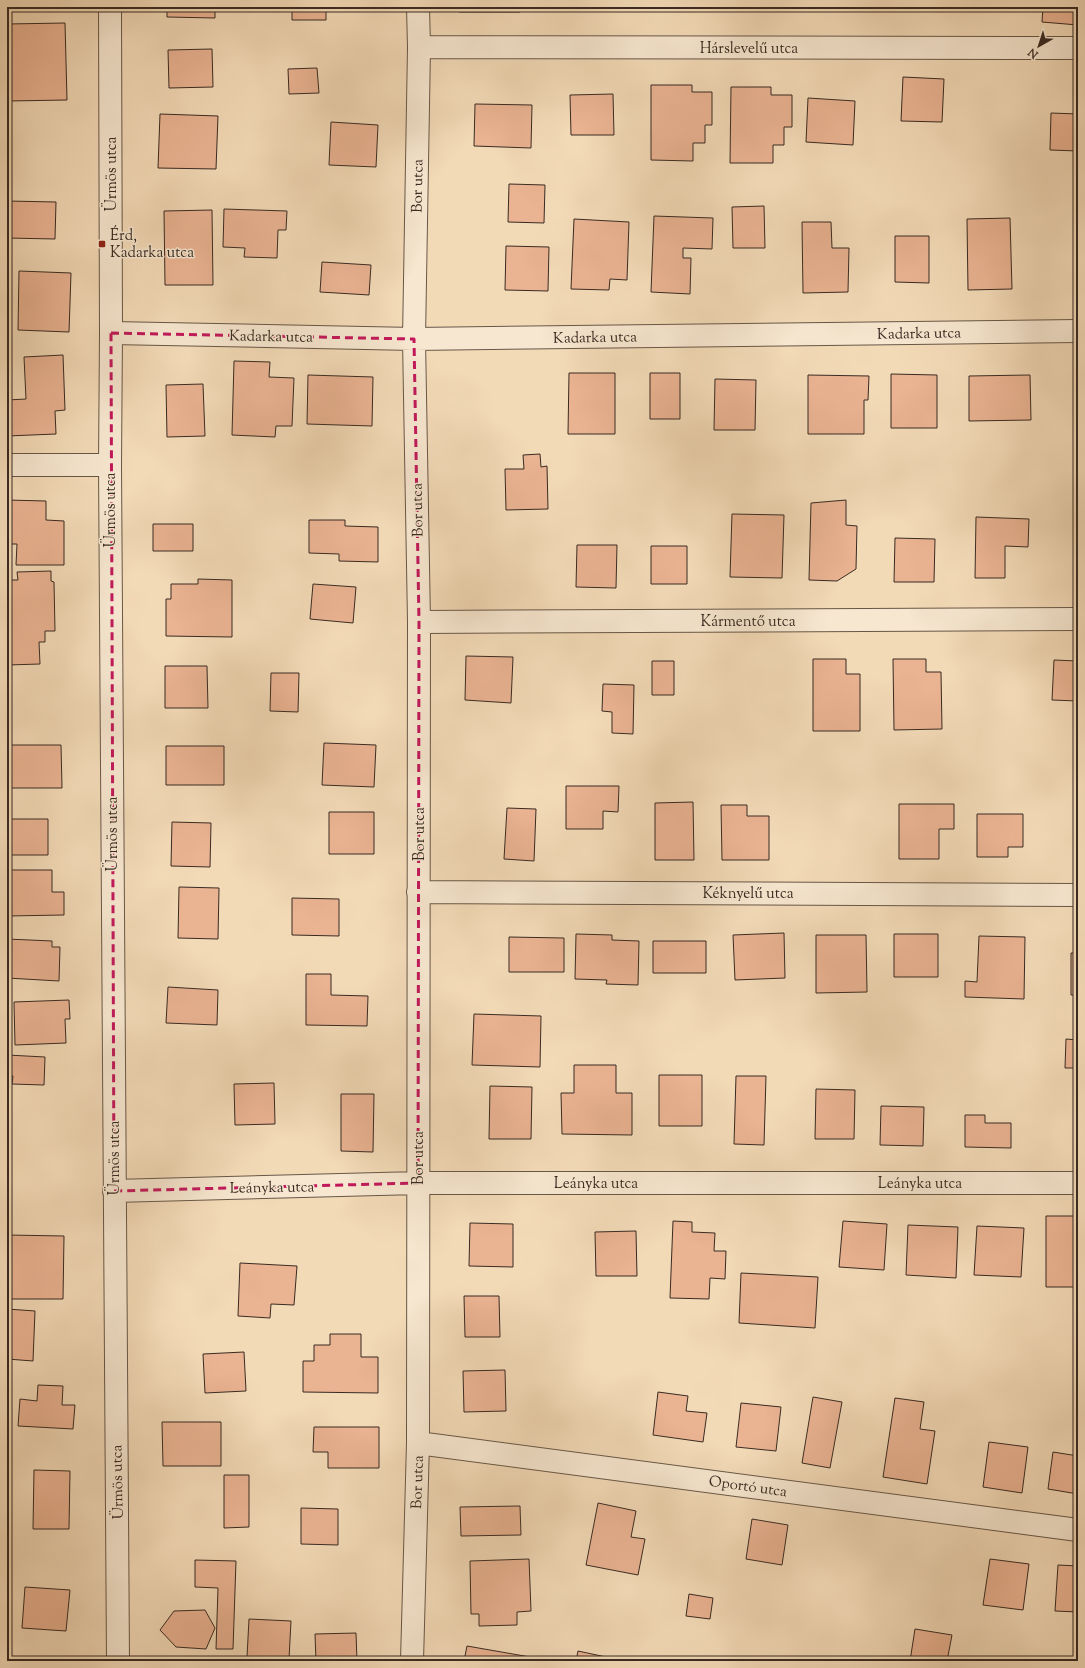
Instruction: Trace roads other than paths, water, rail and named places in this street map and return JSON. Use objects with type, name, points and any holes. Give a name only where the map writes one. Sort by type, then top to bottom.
[{"type":"street","name":"Ürmös utca","points":[[110,7],[110,465],[118,1661]]},
{"type":"street","name":"Bor utca","points":[[412,1661],[418,1443],[419,622],[414,339],[419,47],[418,7]]},
{"type":"street","name":"Hárslevelű utca","points":[[419,47],[1078,48]]},
{"type":"street","name":"Kadarka utca","points":[[111,333],[414,339],[1078,331]]},
{"type":"street","points":[[7,465],[110,465]]},
{"type":"street","name":"Kármentő utca","points":[[419,622],[1078,619]]},
{"type":"street","name":"Kéknyelű utca","points":[[418,892],[1078,895]]},
{"type":"street","name":"Leányka utca","points":[[114,1191],[418,1183],[1078,1183]]},
{"type":"street","name":"Oportó utca","points":[[418,1443],[1078,1530]]},
{"type":"place","name":"Érd, Kadarka utca","points":[[102,244]]}]
